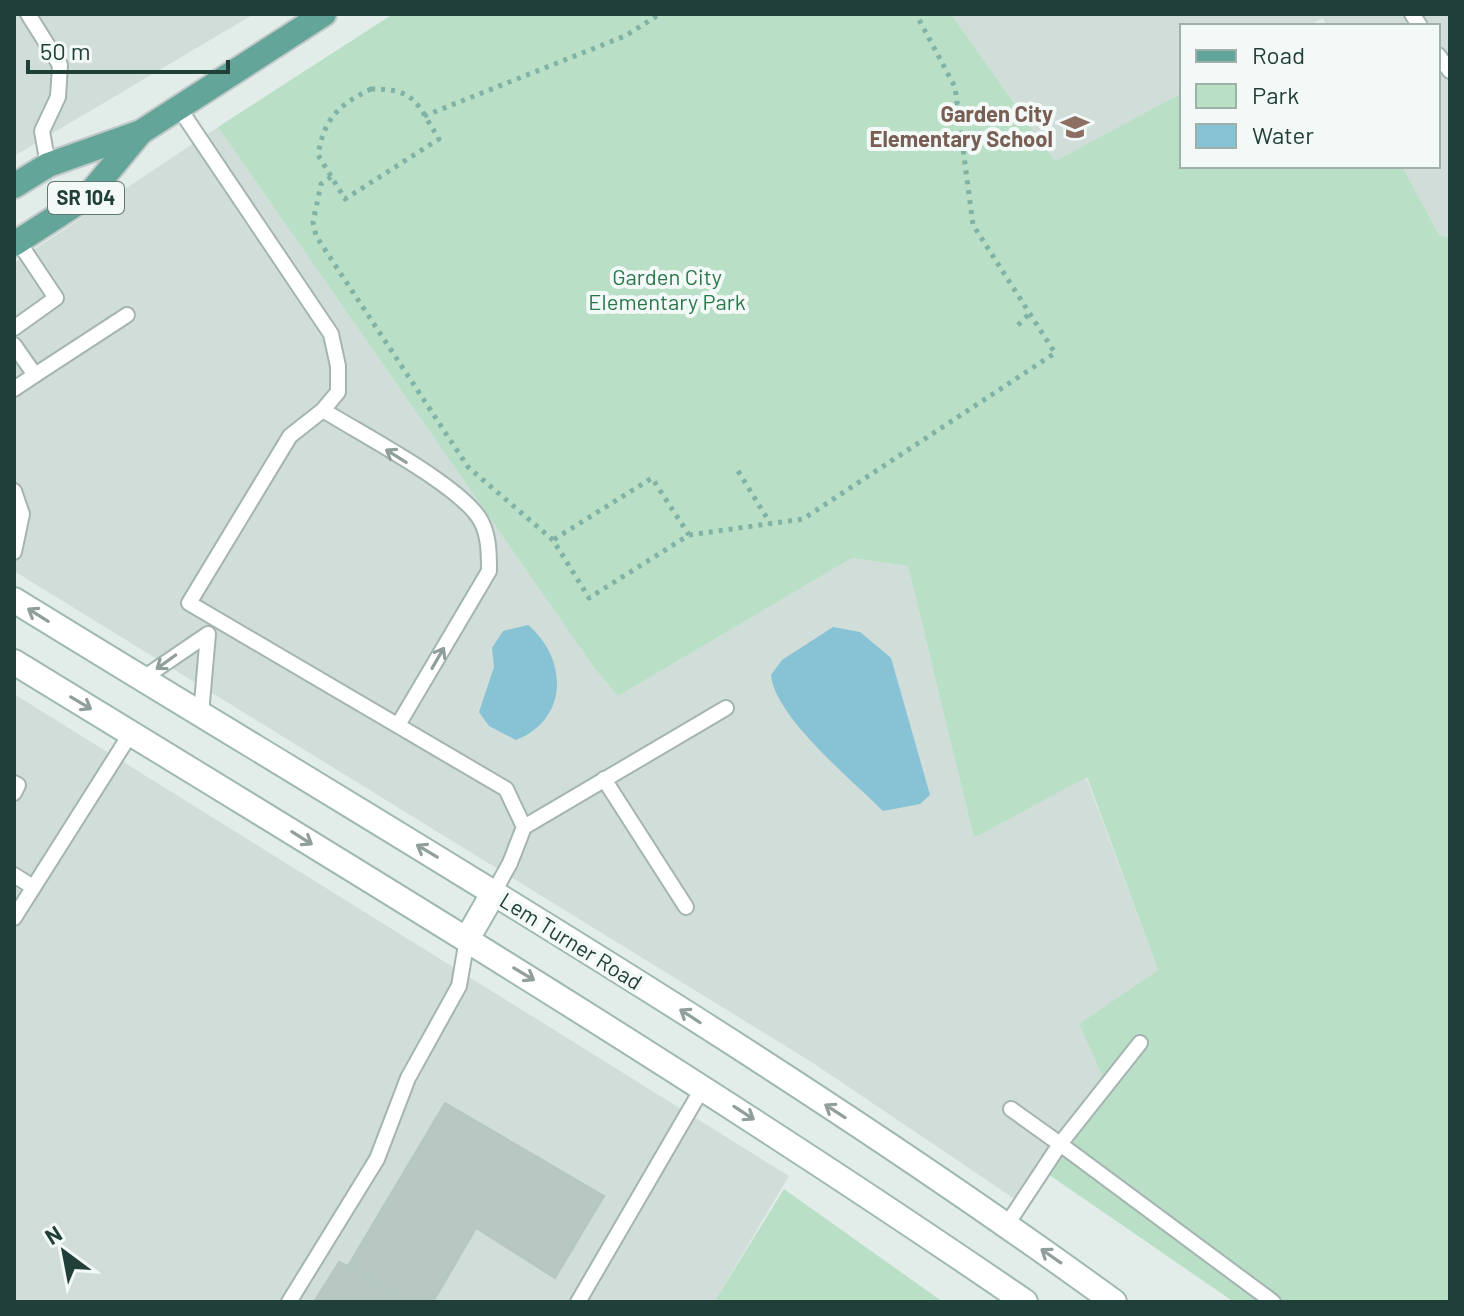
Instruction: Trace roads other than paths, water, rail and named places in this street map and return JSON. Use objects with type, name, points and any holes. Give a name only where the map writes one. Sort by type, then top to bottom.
[{"type":"main road","name":"SR 104","points":[[14,186],[48,165],[141,132],[324,14]]},
{"type":"main road","name":"SR 104","points":[[16,242],[87,197],[141,132]]},
{"type":"main road","name":"Lem Turner Road","points":[[14,600],[494,892],[745,1052],[1114,1302]]},
{"type":"main road","points":[[14,662],[703,1087],[1025,1302]]},
{"type":"main road","points":[[467,939],[494,892]]},
{"type":"lane","points":[[28,14],[60,65],[58,97],[42,131],[48,165]]},
{"type":"lane","points":[[179,108],[331,334],[338,366],[338,392],[323,410],[290,436],[189,603],[506,789],[524,827]]},
{"type":"lane","points":[[14,328],[56,298],[16,242]]},
{"type":"lane","points":[[14,389],[127,315]]},
{"type":"lane","points":[[16,350],[35,375]]},
{"type":"lane","points":[[323,410],[464,499],[482,522],[489,546],[489,571],[398,725]]},
{"type":"lane","points":[[14,491],[22,514],[14,552]]},
{"type":"lane","points":[[142,679],[208,634],[218,620]]},
{"type":"lane","points":[[201,714],[208,634]]},
{"type":"lane","points":[[494,892],[524,827],[726,708]]},
{"type":"lane","points":[[14,918],[131,733]]},
{"type":"lane","points":[[604,779],[686,907]]},
{"type":"lane","points":[[14,783],[18,785],[14,793]]},
{"type":"lane","points":[[14,875],[33,887]]},
{"type":"lane","points":[[289,1302],[377,1159],[408,1078],[459,986],[467,939]]},
{"type":"lane","points":[[1006,1226],[1060,1144],[1140,1043]]},
{"type":"lane","points":[[578,1302],[703,1087]]},
{"type":"lane","points":[[1011,1109],[1273,1302]]},
{"type":"water","points":[[528,625],[550,654],[557,687],[554,703],[546,718],[516,740],[489,726],[479,712],[494,667],[492,648],[503,631]]},
{"type":"water","points":[[833,627],[860,632],[891,658],[930,795],[920,804],[883,811],[817,747],[786,710],[776,692],[771,675],[782,660]]},
{"type":"place","name":"Garden City Elementary School","points":[[1075,127]]},
{"type":"park label","name":"Garden City Elementary Park","points":[[667,290]]}]
